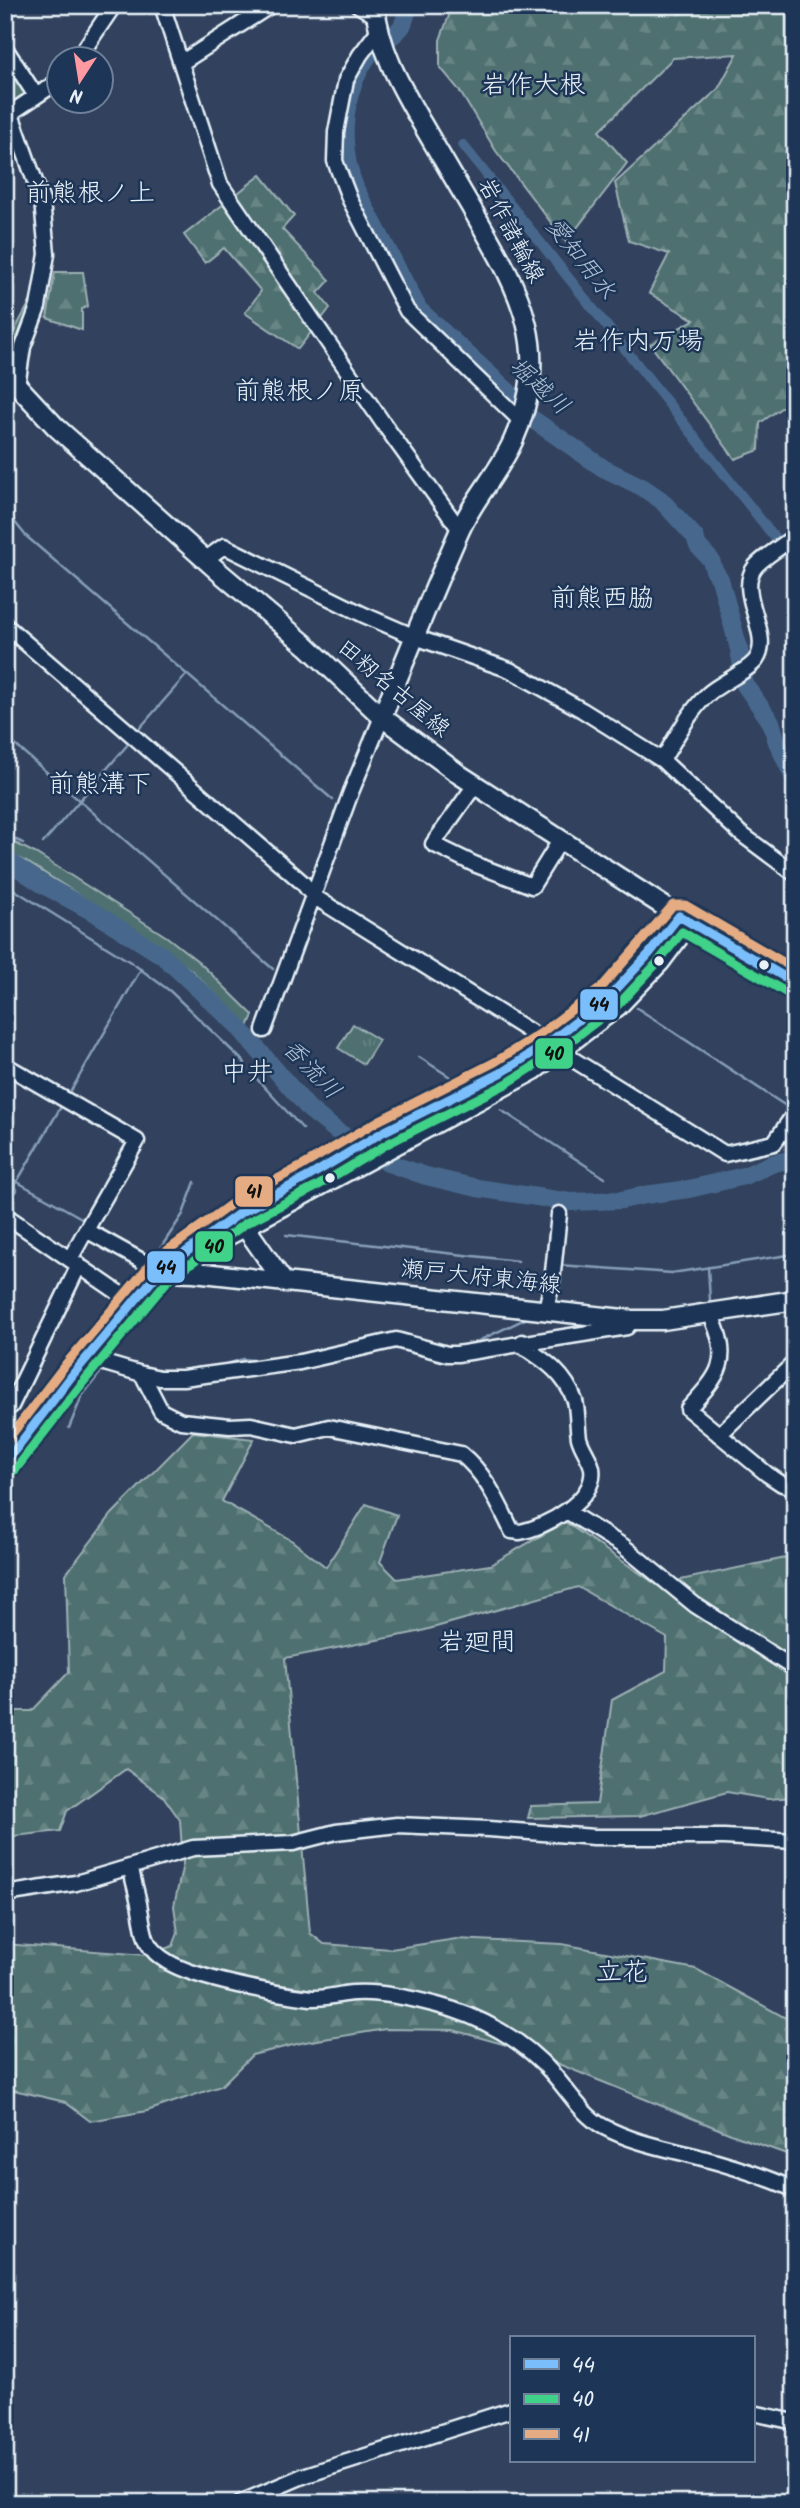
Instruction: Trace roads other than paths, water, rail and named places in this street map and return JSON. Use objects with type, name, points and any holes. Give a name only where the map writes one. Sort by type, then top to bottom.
[{"type":"main road","name":"岩作諸輪線","points":[[378,22],[395,76],[497,252],[520,298],[528,325],[531,352],[528,396],[512,443],[460,530],[382,717]]},
{"type":"main road","name":"田籾名古屋線","points":[[11,379],[56,427],[307,646],[382,717],[475,785],[685,919],[795,984]]},
{"type":"main road","points":[[5,1463],[132,1301],[160,1271],[240,1213],[351,1160],[388,1147],[534,1070],[554,1047],[610,996],[685,919]]},
{"type":"main road","points":[[160,1271],[246,1228],[351,1160],[370,1140],[554,1047]]},
{"type":"main road","points":[[246,1228],[283,1281]]},
{"type":"main road","name":"瀬戸大府東海線","points":[[160,1271],[283,1281],[632,1320],[663,1320],[795,1300]]},
{"type":"street","points":[[86,46],[114,5]]},
{"type":"street","points":[[162,5],[220,184],[390,434],[460,530]]},
{"type":"street","points":[[181,63],[271,5]]},
{"type":"street","points":[[358,5],[378,22],[346,80],[336,132],[335,161],[349,200],[407,311],[520,421]]},
{"type":"street","points":[[5,48],[36,96]]},
{"type":"street","points":[[11,379],[38,307],[47,254],[42,201],[8,115],[46,89]]},
{"type":"street","points":[[662,760],[708,694],[757,660],[760,650],[759,632],[750,601],[750,576],[755,565],[788,541]]},
{"type":"street","points":[[206,559],[223,546],[352,610],[415,637],[510,670],[582,710],[662,760],[740,833],[795,874]]},
{"type":"street","points":[[5,625],[303,883],[313,896],[724,1154],[774,1143],[795,1113]]},
{"type":"street","points":[[264,1030],[382,717]]},
{"type":"street","points":[[475,785],[433,844],[474,864],[532,886],[561,839]]},
{"type":"street","points":[[5,1065],[136,1141],[86,1230],[11,1406],[5,1404]]},
{"type":"street","points":[[546,1310],[552,1282],[559,1214]]},
{"type":"street","points":[[5,1215],[132,1301]]},
{"type":"street","points":[[86,1230],[160,1271]]},
{"type":"street","points":[[710,1313],[721,1352],[720,1371],[688,1409],[767,1474],[782,1484],[795,1487]]},
{"type":"street","points":[[87,1357],[160,1378],[183,1378],[300,1362],[396,1340],[447,1354],[492,1349],[627,1327],[632,1320]]},
{"type":"street","points":[[142,1374],[161,1411],[181,1421],[230,1426],[251,1425],[296,1435],[329,1427],[461,1454],[481,1473],[512,1531],[529,1530],[568,1512],[587,1490],[592,1469],[581,1446],[576,1426],[575,1402],[558,1370],[524,1347],[522,1342]]},
{"type":"street","points":[[719,1435],[795,1362]]},
{"type":"street","points":[[568,1512],[623,1546],[695,1605],[795,1669]]},
{"type":"street","points":[[5,1894],[76,1883],[193,1848],[293,1843],[336,1832],[397,1825],[594,1837],[795,1841]]},
{"type":"street","points":[[131,1868],[141,1909],[143,1933],[154,1952],[182,1970],[232,1983],[313,1998],[355,1993],[376,1994],[436,2005],[467,2015],[522,2046],[551,2071],[580,2107],[601,2125],[627,2139],[722,2163],[795,2190]]},
{"type":"street","points":[[240,2503],[303,2476],[510,2410]]},
{"type":"street","points":[[754,2413],[795,2422]]},
{"type":"waterway","name":"堀越川","points":[[409,5],[402,26],[369,55],[360,70],[348,103],[345,121],[346,156],[356,190],[419,310],[516,399],[525,414],[603,468],[642,487],[661,500],[695,537],[720,579],[739,649],[745,685],[771,722],[777,742],[795,780]]},
{"type":"waterway","name":"愛知用水","points":[[463,145],[795,563]]},
{"type":"waterway","points":[[5,510],[26,536],[333,800]]},
{"type":"waterway","points":[[139,729],[187,674]]},
{"type":"waterway","points":[[5,736],[273,969]]},
{"type":"waterway","points":[[43,843],[129,743]]},
{"type":"waterway","points":[[5,835],[23,843]]},
{"type":"waterway","name":"香流川","points":[[5,859],[163,956],[236,1024],[310,1110],[338,1132],[388,1163],[426,1176],[477,1188],[570,1202],[622,1200],[689,1189],[744,1176],[774,1163],[795,1159]]},
{"type":"waterway","points":[[5,884],[132,963],[170,991],[245,1063]]},
{"type":"waterway","points":[[68,1096],[141,969]]},
{"type":"waterway","points":[[637,1008],[792,1110]]},
{"type":"waterway","points":[[419,1057],[458,1082]]},
{"type":"waterway","points":[[257,1079],[303,1129]]},
{"type":"waterway","points":[[6,1207],[17,1190],[15,1185],[62,1105]]},
{"type":"waterway","points":[[501,1110],[605,1178]]},
{"type":"waterway","points":[[5,1175],[85,1220]]},
{"type":"waterway","points":[[98,1227],[154,1258],[183,1214],[195,1182]]},
{"type":"waterway","points":[[555,1211],[556,1200]]},
{"type":"waterway","points":[[286,1235],[518,1261]]},
{"type":"waterway","points":[[558,1265],[672,1273],[795,1254]]},
{"type":"waterway","points":[[708,1267],[710,1301]]},
{"type":"waterway","points":[[470,1345],[529,1317]]},
{"type":"waterway","points":[[218,1367],[243,1359],[259,1361]]},
{"type":"waterway","points":[[69,1428],[82,1396],[100,1373],[101,1366]]},
{"type":"waterway","points":[[184,1371],[198,1367],[209,1368]]},
{"type":"district","name":"岩作大根","points":[[533,86]]},
{"type":"district","name":"前熊根ノ上","points":[[90,194]]},
{"type":"district","name":"岩作内万場","points":[[638,342]]},
{"type":"district","name":"前熊根ノ原","points":[[299,392]]},
{"type":"district","name":"前熊西脇","points":[[602,599]]},
{"type":"district","name":"前熊溝下","points":[[100,785]]},
{"type":"district","name":"中井","points":[[247,1073]]},
{"type":"district","name":"岩廻間","points":[[477,1643]]},
{"type":"district","name":"立花","points":[[622,1973]]}]
